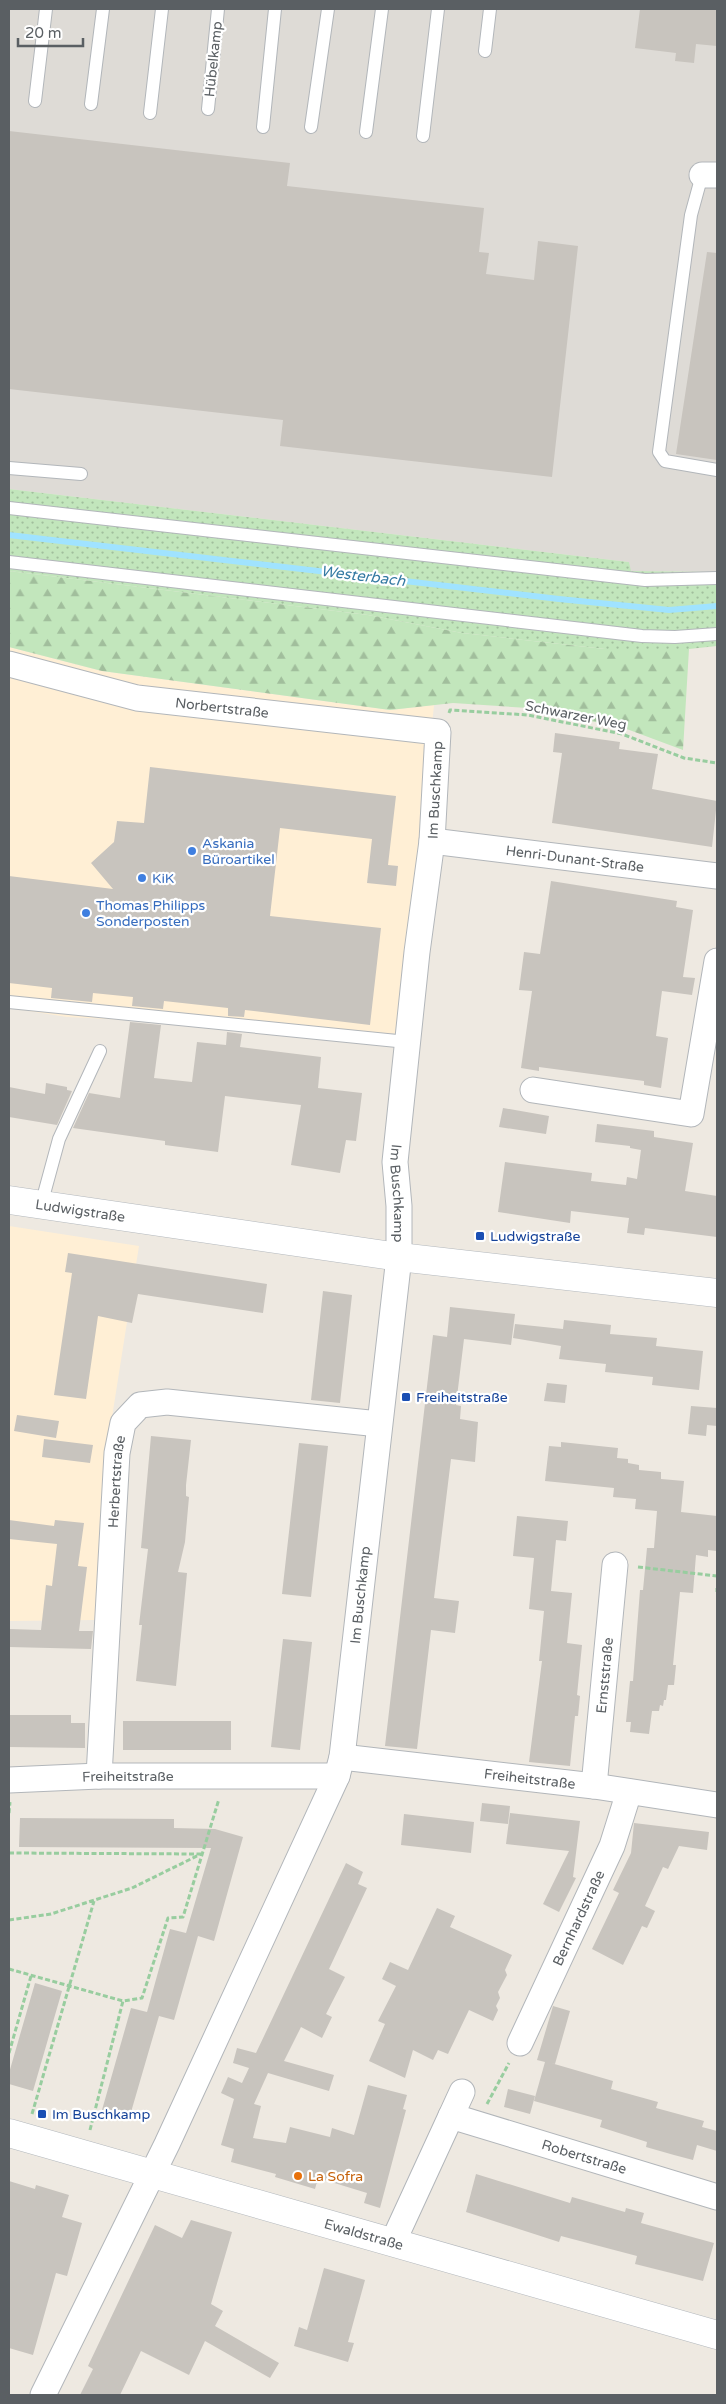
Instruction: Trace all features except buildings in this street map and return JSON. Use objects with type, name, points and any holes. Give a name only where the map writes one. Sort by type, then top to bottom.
[{"type":"street","name":"Norbertstraße","points":[[9,664],[137,698],[438,732]]},
{"type":"street","name":"Im Buschkamp","points":[[43,2395],[152,2173],[340,1766],[398,1257],[399,1206],[395,1162],[407,1042],[432,842],[438,732]]},
{"type":"street","name":"Henri-Dunant-Straße","points":[[432,842],[717,876]]},
{"type":"street","points":[[533,1090],[691,1114],[710,1044],[717,961]]},
{"type":"street","name":"Ludwigstraße","points":[[9,1200],[398,1257],[717,1293]]},
{"type":"street","name":"Herbertstraße","points":[[99,1776],[117,1453],[123,1423],[140,1405],[167,1402],[379,1424]]},
{"type":"street","name":"Ernststraße","points":[[594,1786],[615,1565]]},
{"type":"street","name":"Freiheitstraße","points":[[9,1780],[99,1776],[226,1776],[340,1766],[594,1786],[717,1805]]},
{"type":"street","name":"Bernhardstraße","points":[[520,2043],[612,1846],[629,1792]]},
{"type":"street","points":[[393,2242],[462,2092]]},
{"type":"street","name":"Robertstraße","points":[[451,2116],[475,2125],[717,2197]]},
{"type":"street","name":"Ewaldstraße","points":[[9,2133],[717,2335]]},
{"type":"lane","points":[[35,101],[46,9]]},
{"type":"lane","points":[[91,104],[103,9]]},
{"type":"lane","points":[[150,113],[162,9]]},
{"type":"lane","name":"Hübelkamp","points":[[208,109],[218,9]]},
{"type":"lane","points":[[263,127],[275,9]]},
{"type":"lane","points":[[311,127],[328,9]]},
{"type":"lane","points":[[366,132],[382,9]]},
{"type":"lane","points":[[423,136],[438,9]]},
{"type":"lane","points":[[485,51],[490,9]]},
{"type":"lane","points":[[710,175],[691,215],[659,452],[666,461],[717,470]]},
{"type":"lane","points":[[9,468],[81,474]]},
{"type":"lane","points":[[9,508],[645,580],[717,578]]},
{"type":"lane","points":[[9,562],[642,636],[675,638],[717,634]]},
{"type":"lane","points":[[9,1002],[407,1042]]},
{"type":"lane","points":[[41,1205],[60,1139],[100,1050]]},
{"type":"path","name":"Schwarzer Weg","points":[[438,732],[450,710],[528,715],[622,734],[684,758],[717,764]]},
{"type":"path","points":[[615,1565],[717,1576]]},
{"type":"path","points":[[9,1970],[124,2001],[142,1998],[168,1918],[183,1917],[226,1776]]},
{"type":"path","points":[[9,1853],[201,1854]]},
{"type":"path","points":[[9,1920],[51,1914],[132,1888],[201,1854]]},
{"type":"path","points":[[31,2117],[94,1901]]},
{"type":"path","points":[[9,2053],[32,1976]]},
{"type":"path","points":[[89,2133],[124,2001]]},
{"type":"path","points":[[475,2125],[520,2043]]},
{"type":"shaded area","points":[[9,9],[717,9],[717,572],[630,571],[629,562],[9,489]]},
{"type":"shaded area","points":[[9,647],[102,671],[390,710],[434,705],[402,1034],[67,1017],[9,1008]]},
{"type":"shaded area","points":[[9,1226],[139,1246],[107,1449],[95,1620],[9,1621]]},
{"type":"green space","points":[[9,489],[629,562],[631,571],[717,572],[717,646],[689,649],[605,649],[462,633],[368,615],[9,571]]},
{"type":"green space","points":[[9,571],[368,615],[462,633],[605,649],[689,649],[683,750],[624,728],[528,708],[453,703],[390,710],[102,671],[9,647]]},
{"type":"waterway","name":"Westerbach","points":[[9,535],[559,599],[669,610],[717,606]]},
{"type":"place","name":"Askania Büroartikel","points":[[192,851]]},
{"type":"place","name":"KiK","points":[[142,878]]},
{"type":"place","name":"Thomas Philipps Sonderposten","points":[[86,913]]},
{"type":"place","name":"Ludwigstraße","points":[[480,1236]]},
{"type":"place","name":"Freiheitstraße","points":[[406,1397]]},
{"type":"place","name":"Im Buschkamp","points":[[42,2114]]},
{"type":"place","name":"La Sofra","points":[[298,2176]]}]
